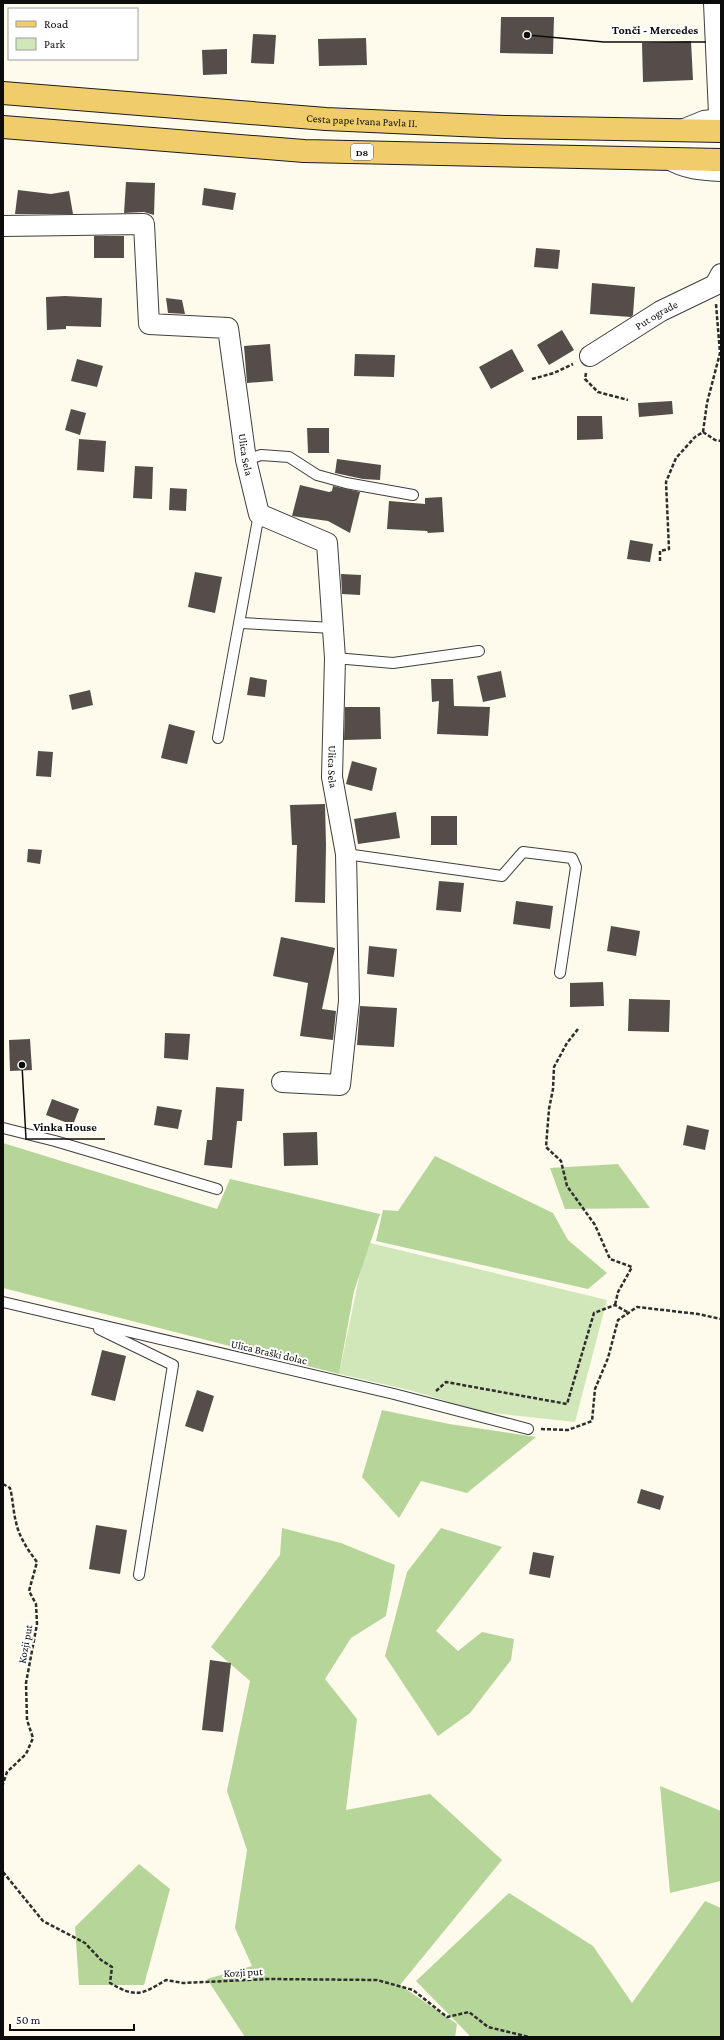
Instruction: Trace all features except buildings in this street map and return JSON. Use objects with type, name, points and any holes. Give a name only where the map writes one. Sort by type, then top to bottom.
[{"type":"main road","points":[[3,85],[26,95]]},
{"type":"main road","name":"Cesta pape Ivana Pavla II.","points":[[3,94],[326,119],[505,127],[669,131],[720,120]]},
{"type":"main road","name":"D8","points":[[3,127],[304,151],[721,160]]},
{"type":"street","points":[[714,3],[720,120]]},
{"type":"street","name":"Ulica Sela","points":[[3,226],[144,224],[149,324],[228,328],[246,460],[259,514],[327,542],[335,658],[332,777],[346,854],[349,1001],[340,1085],[282,1082]]},
{"type":"street","name":"Put ograde","points":[[590,356],[660,311],[718,280]]},
{"type":"lane","points":[[659,159],[676,170],[699,175],[721,176]]},
{"type":"lane","points":[[246,460],[261,455],[289,457],[317,475],[346,483],[414,495]]},
{"type":"lane","points":[[218,738],[241,623],[259,514]]},
{"type":"lane","points":[[241,623],[333,628]]},
{"type":"lane","points":[[335,658],[392,663],[479,651]]},
{"type":"lane","points":[[346,854],[502,876],[523,852],[572,858],[576,866],[560,973]]},
{"type":"lane","points":[[3,1128],[54,1141],[217,1189]]},
{"type":"lane","name":"Ulica Braški dolac","points":[[3,1302],[394,1394],[528,1429]]},
{"type":"lane","points":[[82,1321],[173,1364],[139,1575]]},
{"type":"path","points":[[703,432],[707,403],[720,353],[718,280]]},
{"type":"path","points":[[532,379],[554,373],[590,356]]},
{"type":"path","points":[[590,356],[585,379],[598,392],[628,400]]},
{"type":"path","points":[[703,432],[715,440],[721,441]]},
{"type":"path","points":[[660,561],[660,551],[669,549],[666,482],[676,458],[695,437],[703,432]]},
{"type":"path","points":[[578,1029],[567,1043],[554,1067],[546,1147],[561,1161],[567,1186],[595,1225],[610,1259],[632,1266],[618,1292],[615,1305]]},
{"type":"path","points":[[615,1305],[629,1313]]},
{"type":"path","points":[[429,1404],[437,1389],[446,1382],[567,1404],[594,1313],[615,1305]]},
{"type":"path","points":[[528,1429],[568,1430],[592,1421],[595,1389],[608,1358],[618,1320],[637,1307],[698,1314],[721,1319]]},
{"type":"path","name":"Kozji put","points":[[3,1484],[10,1488],[16,1523],[26,1546],[37,1562],[29,1591],[36,1604],[37,1624],[26,1683],[27,1720],[33,1738],[26,1754],[7,1772],[3,1784]]},
{"type":"path","name":"Kozji put","points":[[3,1872],[43,1921],[86,1943],[101,1960],[112,1967],[110,1983],[127,1992],[144,1993],[166,1980],[182,1983],[268,1979],[378,1980],[413,1990],[447,2017],[469,2012],[488,2027],[530,2037]]},
{"type":"green space","points":[[3,1143],[217,1209],[230,1179],[380,1214],[354,1291],[339,1374],[3,1288]]},
{"type":"green space","points":[[435,1156],[553,1213],[568,1240],[607,1273],[588,1289],[376,1241],[383,1210],[398,1211]]},
{"type":"green space","points":[[618,1164],[650,1208],[565,1209],[550,1168]]},
{"type":"green space","points":[[370,1243],[607,1300],[575,1422],[484,1412],[409,1390],[339,1374],[360,1273]]},
{"type":"green space","points":[[382,1410],[449,1424],[536,1437],[467,1493],[421,1481],[399,1518],[362,1477]]},
{"type":"green space","points":[[282,1528],[341,1543],[395,1565],[386,1616],[351,1638],[325,1679],[357,1719],[346,1810],[430,1794],[502,1860],[400,1985],[457,2024],[455,2037],[245,2037],[207,1979],[252,1966],[235,1928],[247,1850],[227,1791],[250,1681],[211,1647],[280,1555]]},
{"type":"green space","points":[[441,1528],[502,1547],[436,1631],[458,1651],[482,1632],[514,1639],[511,1660],[470,1713],[438,1736],[385,1656],[407,1572]]},
{"type":"green space","points":[[660,1786],[721,1811],[721,1881],[670,1893]]},
{"type":"green space","points":[[139,1864],[170,1889],[144,1985],[79,1985],[75,1927]]},
{"type":"green space","points":[[509,1893],[593,1946],[632,2003],[705,1901],[721,1908],[721,2037],[469,2037],[469,2035],[416,1981]]},
{"type":"place","name":"Tonči - Mercedes","points":[[527,35]]},
{"type":"place","name":"Vinka House","points":[[22,1065]]}]
